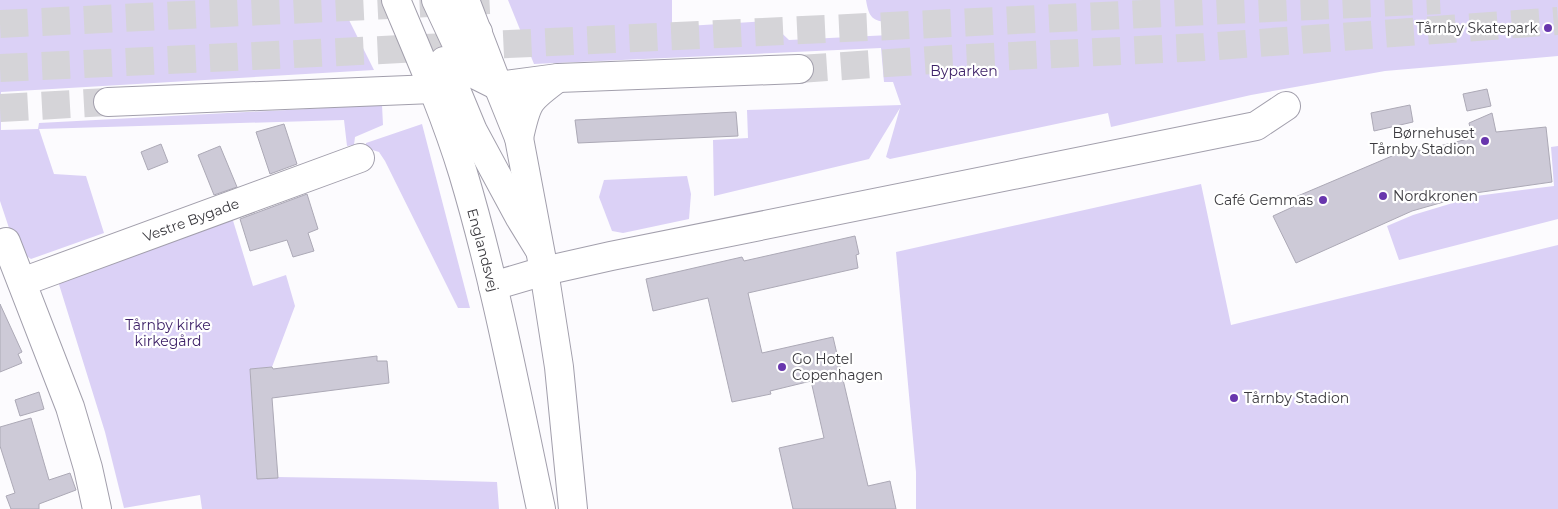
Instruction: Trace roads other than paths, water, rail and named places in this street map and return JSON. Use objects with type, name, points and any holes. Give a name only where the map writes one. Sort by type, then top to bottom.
[{"type":"main road","name":"Englandsvej","points":[[396,0],[449,76],[462,173],[493,286],[541,509]]},
{"type":"main road","points":[[418,0],[473,131],[542,260]]},
{"type":"main road","points":[[436,0],[449,76]]},
{"type":"main road","points":[[464,0],[519,138],[560,368],[573,509]]},
{"type":"main road","points":[[449,76],[478,32]]},
{"type":"main road","points":[[108,102],[449,76],[476,75],[498,86],[558,78],[799,69]]},
{"type":"main road","points":[[519,138],[525,111],[534,96],[558,78]]},
{"type":"main road","points":[[493,286],[542,260],[611,256],[1256,126],[1286,106]]},
{"type":"main road","name":"Vestre Bygade","points":[[22,282],[360,158]]},
{"type":"main road","points":[[6,242],[70,407],[88,468],[97,509]]},
{"type":"tunnel","points":[[0,24],[491,0]]},
{"type":"tunnel","points":[[0,68],[1440,0]]},
{"type":"tunnel","points":[[799,69],[948,59],[1204,47],[1558,21]]},
{"type":"tunnel","points":[[0,108],[108,102]]},
{"type":"place","name":"Tårnby Skatepark","points":[[1548,28]]},
{"type":"place","name":"Børnehuset Tårnby Stadion","points":[[1485,141]]},
{"type":"place","name":"Nordkronen","points":[[1383,196]]},
{"type":"place","name":"Café Gemmas","points":[[1323,200]]},
{"type":"place","name":"Go Hotel Copenhagen","points":[[782,367]]},
{"type":"place","name":"Tårnby Stadion","points":[[1234,398]]},
{"type":"park label","name":"Byparken","points":[[964,71]]},
{"type":"park label","name":"Tårnby kirke kirkegård","points":[[168,334]]}]
